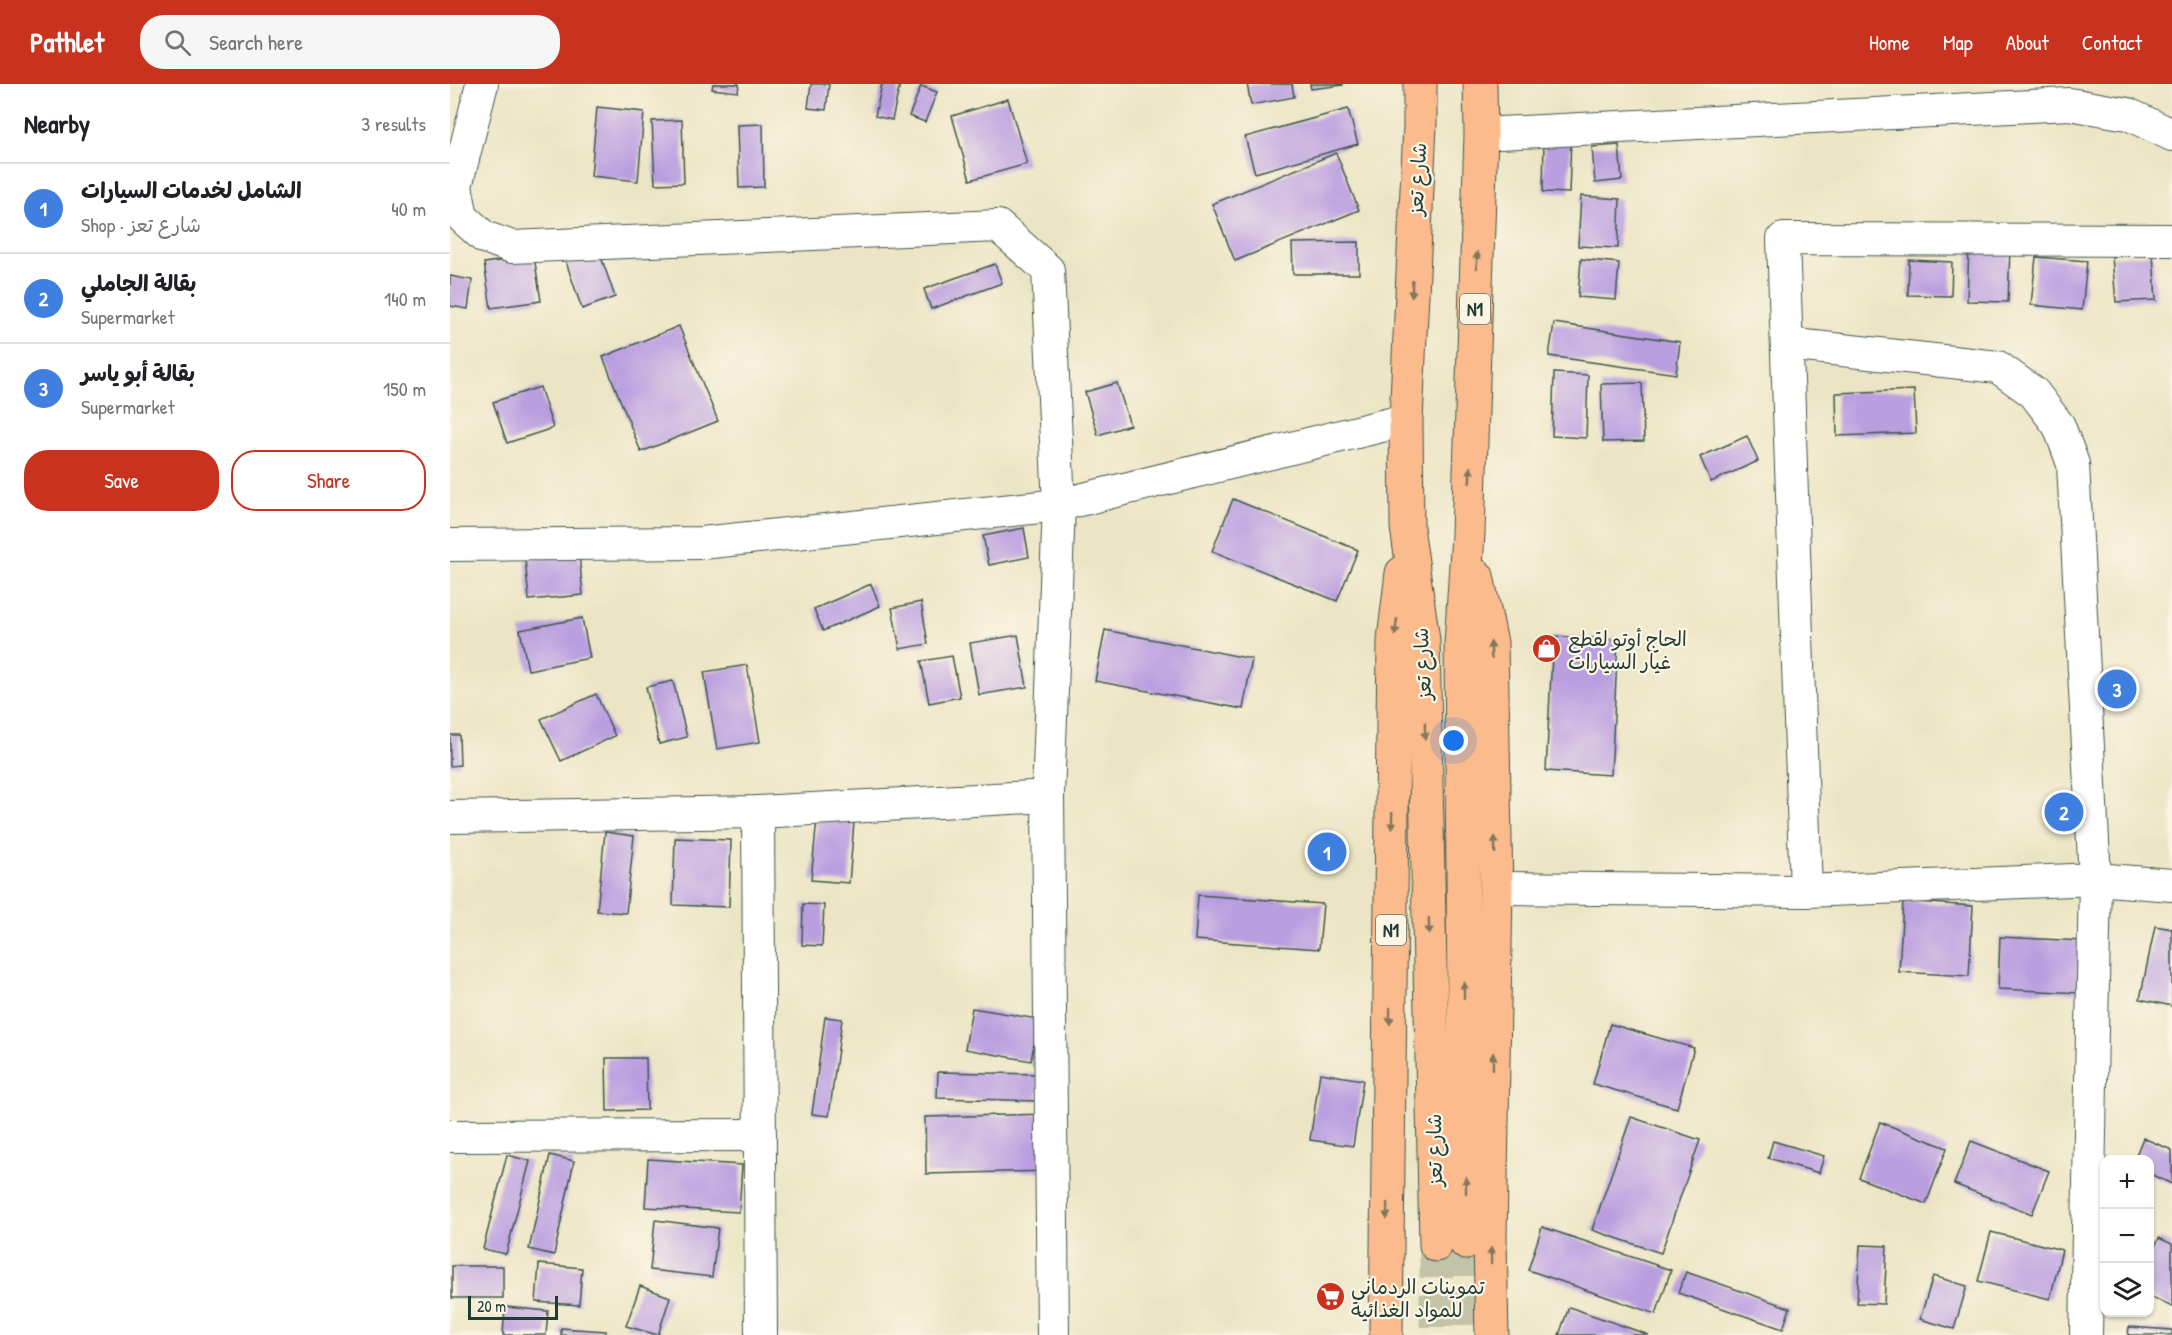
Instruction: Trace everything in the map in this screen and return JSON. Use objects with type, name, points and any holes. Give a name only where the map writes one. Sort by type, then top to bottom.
[{"type":"highway","name":"شارع تعز","points":[[1420,84],[1406,420],[1407,527],[1423,640],[1451,1244],[1461,644],[1468,534],[1481,134],[1480,84]]},
{"type":"highway","name":"N1","points":[[1386,1335],[1394,640],[1407,527]]},
{"type":"highway","name":"N1","points":[[1468,534],[1491,643],[1496,888],[1490,1240],[1492,1335]]},
{"type":"street","points":[[482,84],[456,186],[462,217],[484,237],[512,247],[998,226],[1048,270],[1059,505],[1048,796],[1053,1335]]},
{"type":"street","points":[[1481,134],[2069,104],[2128,114],[2172,135]]},
{"type":"street","points":[[1806,891],[1783,239],[2172,240]]},
{"type":"street","points":[[1787,344],[1998,367],[2034,393],[2060,426],[2073,464],[2095,879],[2086,1335]]},
{"type":"street","points":[[450,545],[702,543],[1059,505],[1406,420]]},
{"type":"street","points":[[450,817],[758,812],[1048,796]]},
{"type":"street","points":[[758,812],[761,1335]]},
{"type":"street","points":[[1496,888],[1806,891],[2095,879],[2172,885]]},
{"type":"street","points":[[450,1136],[760,1135]]},
{"type":"building","points":[[713,84],[739,84],[738,92],[712,89]]},
{"type":"building","points":[[811,84],[829,84],[826,110],[808,108]]},
{"type":"building","points":[[882,84],[900,84],[892,120],[875,116]]},
{"type":"building","points":[[1247,84],[1292,84],[1294,97],[1251,105]]},
{"type":"building","points":[[1310,84],[1343,84],[1343,85],[1311,89]]},
{"type":"building","points":[[921,86],[937,92],[925,122],[909,116]]},
{"type":"building","points":[[1008,99],[1027,164],[970,180],[952,116]]},
{"type":"building","points":[[597,107],[644,112],[638,181],[591,176]]},
{"type":"building","points":[[1348,109],[1358,144],[1255,173],[1245,137]]},
{"type":"building","points":[[682,120],[684,183],[655,184],[652,121]]},
{"type":"building","points":[[763,124],[764,187],[739,188],[737,125]]},
{"type":"building","points":[[1544,137],[1571,138],[1569,193],[1543,192]]},
{"type":"building","points":[[1619,145],[1622,180],[1595,183],[1592,147]]},
{"type":"building","points":[[1336,153],[1359,210],[1235,261],[1212,204]]},
{"type":"building","points":[[1581,196],[1620,199],[1618,248],[1578,246]]},
{"type":"building","points":[[1359,242],[1359,274],[1293,274],[1292,243]]},
{"type":"building","points":[[1969,246],[2010,248],[2008,302],[1967,301]]},
{"type":"building","points":[[598,248],[615,297],[582,309],[565,259]]},
{"type":"building","points":[[2153,254],[2156,300],[2116,302],[2112,257]]},
{"type":"building","points":[[534,256],[541,301],[491,308],[484,263]]},
{"type":"building","points":[[2036,257],[2087,261],[2082,310],[2031,305]]},
{"type":"building","points":[[1581,259],[1619,263],[1616,300],[1578,297]]},
{"type":"building","points":[[1909,260],[1952,262],[1951,296],[1908,295]]},
{"type":"building","points":[[995,264],[1002,283],[931,309],[924,289]]},
{"type":"building","points":[[450,276],[472,280],[468,309],[450,306]]},
{"type":"building","points":[[1554,323],[1680,342],[1676,374],[1549,356]]},
{"type":"building","points":[[679,326],[718,421],[641,452],[603,357]]},
{"type":"building","points":[[1554,373],[1588,375],[1586,438],[1552,436]]},
{"type":"building","points":[[1117,383],[1130,425],[1098,435],[1085,392]]},
{"type":"building","points":[[1642,383],[1644,441],[1603,442],[1601,384]]},
{"type":"building","points":[[540,387],[553,428],[507,443],[493,402]]},
{"type":"building","points":[[1914,390],[1916,433],[1837,436],[1836,393]]},
{"type":"building","points":[[1747,436],[1758,461],[1711,482],[1700,457]]},
{"type":"building","points":[[1233,499],[1358,550],[1337,601],[1212,551]]},
{"type":"building","points":[[1024,528],[1029,557],[989,565],[983,536]]},
{"type":"building","points":[[579,554],[583,595],[529,600],[525,559]]},
{"type":"building","points":[[871,584],[880,606],[823,631],[814,609]]},
{"type":"building","points":[[921,602],[928,644],[900,649],[892,608]]},
{"type":"building","points":[[582,618],[590,658],[528,670],[520,630]]},
{"type":"building","points":[[1105,630],[1252,659],[1243,709],[1095,681]]},
{"type":"building","points":[[1018,635],[1027,687],[979,695],[970,643]]},
{"type":"building","points":[[1553,636],[1618,640],[1611,775],[1546,771]]},
{"type":"building","points":[[952,656],[960,697],[929,703],[921,661]]},
{"type":"building","points":[[747,665],[760,742],[717,749],[704,672]]},
{"type":"building","points":[[673,681],[687,737],[659,744],[646,687]]},
{"type":"building","points":[[596,694],[615,736],[561,761],[541,719]]},
{"type":"building","points":[[450,735],[459,735],[460,765],[450,766]]},
{"type":"building","points":[[817,819],[854,822],[849,883],[811,880]]},
{"type":"building","points":[[605,832],[634,836],[626,913],[597,911]]},
{"type":"building","points":[[675,838],[731,840],[729,907],[673,905]]},
{"type":"building","points":[[1198,895],[1323,904],[1319,949],[1195,940]]},
{"type":"building","points":[[1903,901],[1973,906],[1969,976],[1899,972]]},
{"type":"building","points":[[803,904],[824,905],[822,946],[802,945]]},
{"type":"building","points":[[2155,926],[2172,929],[2172,1006],[2140,999]]},
{"type":"building","points":[[2000,937],[2082,941],[2080,993],[1998,989]]},
{"type":"building","points":[[972,1008],[1038,1019],[1031,1061],[965,1049]]},
{"type":"building","points":[[825,1017],[842,1019],[829,1116],[812,1114]]},
{"type":"building","points":[[1610,1024],[1694,1048],[1677,1108],[1593,1084]]},
{"type":"building","points":[[606,1058],[646,1058],[647,1110],[607,1111]]},
{"type":"building","points":[[938,1072],[1038,1074],[1038,1101],[937,1098]]},
{"type":"building","points":[[1320,1073],[1363,1080],[1353,1146],[1310,1140]]},
{"type":"building","points":[[1047,1114],[1048,1171],[926,1174],[925,1117]]},
{"type":"building","points":[[1631,1117],[1700,1140],[1661,1253],[1592,1230]]},
{"type":"building","points":[[1880,1122],[1947,1148],[1926,1204],[1859,1178]]},
{"type":"building","points":[[2143,1138],[2172,1150],[2172,1184],[2154,1176],[2154,1155],[2136,1155]]},
{"type":"building","points":[[1773,1141],[1824,1156],[1819,1173],[1768,1158]]},
{"type":"building","points":[[1971,1141],[2049,1171],[2032,1214],[1954,1184]]},
{"type":"building","points":[[507,1155],[530,1161],[506,1254],[483,1249]]},
{"type":"building","points":[[550,1155],[574,1161],[554,1255],[529,1249]]},
{"type":"building","points":[[648,1159],[742,1165],[739,1212],[645,1207]]},
{"type":"building","points":[[655,1220],[718,1228],[712,1277],[650,1270]]},
{"type":"building","points":[[1542,1227],[1671,1270],[1656,1314],[1528,1270]]},
{"type":"building","points":[[1991,1232],[2062,1250],[2050,1299],[1978,1281]]},
{"type":"building","points":[[2159,1238],[2172,1244],[2172,1307],[2154,1298],[2154,1249]]},
{"type":"building","points":[[1860,1245],[1887,1246],[1884,1304],[1857,1303]]},
{"type":"building","points":[[539,1264],[582,1268],[579,1305],[536,1302]]},
{"type":"building","points":[[452,1266],[503,1266],[503,1298],[452,1298]]},
{"type":"building","points":[[1686,1272],[1790,1308],[1783,1329],[1678,1293]]},
{"type":"building","points":[[1933,1276],[1967,1286],[1954,1329],[1920,1319]]},
{"type":"building","points":[[640,1286],[670,1297],[658,1335],[626,1326]]},
{"type":"building","points":[[505,1307],[548,1311],[546,1335],[503,1335]]},
{"type":"building","points":[[1569,1307],[1649,1335],[1559,1335]]},
{"type":"building","points":[[2129,1327],[2172,1330],[2172,1335],[2128,1335]]},
{"type":"building","points":[[561,1328],[606,1331],[606,1335],[561,1335]]},
{"type":"tunnel","points":[[1466,1243],[1468,1335]]},
{"type":"tunnel","points":[[1436,1245],[1436,1335]]},
{"type":"place","name":"الحاج أوتو لقطع غيار السيارات","points":[[1547,649]]},
{"type":"place","name":"بقالة أبو ياسر","points":[[2117,689]]},
{"type":"place","name":"بقالة الجاملي","points":[[2064,812]]},
{"type":"place","name":"الشامل لخدمات السيارات","points":[[1327,852]]},
{"type":"place","name":"تموينات الردماني للمواد الغذائية","points":[[1330,1297]]}]
